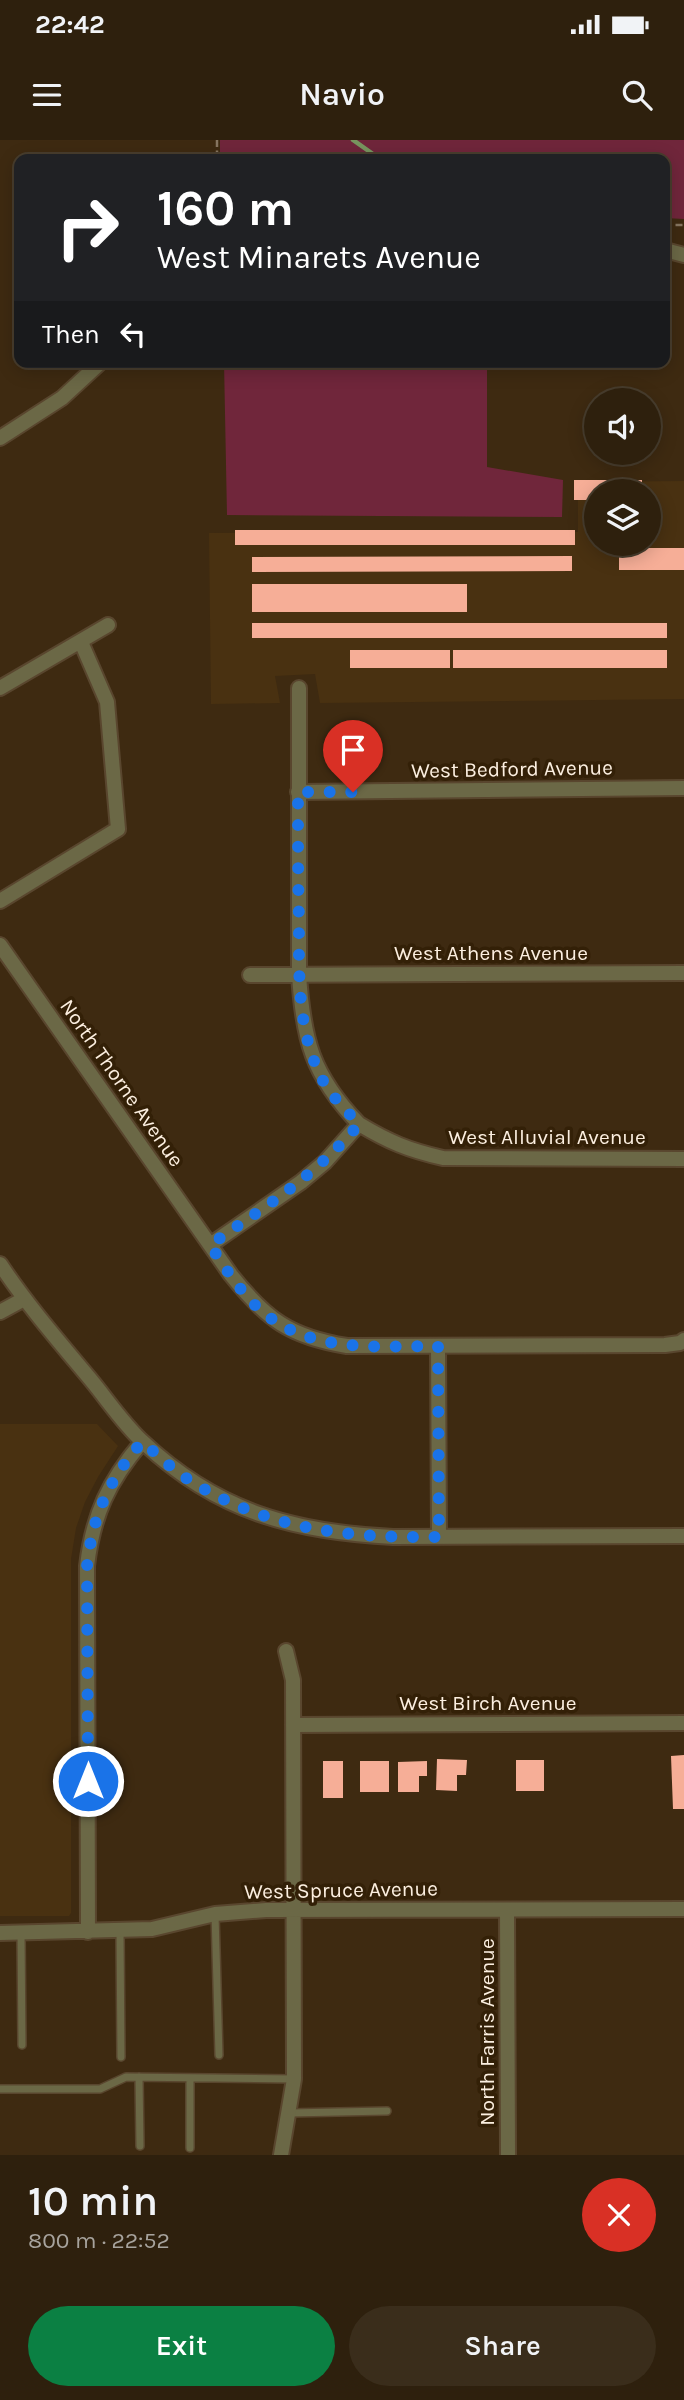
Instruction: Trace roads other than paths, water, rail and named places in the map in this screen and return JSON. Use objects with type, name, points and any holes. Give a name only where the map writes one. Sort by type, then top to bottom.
[{"type":"street","points":[[0,438],[62,398],[95,368]]},
{"type":"street","points":[[0,688],[108,625]]},
{"type":"street","points":[[0,901],[118,829],[107,702],[81,642]]},
{"type":"street","points":[[210,1245],[301,1182],[325,1162],[359,1124],[337,1101],[316,1066],[302,1017],[299,974],[299,688]]},
{"type":"street","name":"West Bedford Avenue","points":[[298,792],[684,788]]},
{"type":"street","name":"North Thorne Avenue","points":[[0,945],[252,1302],[299,1335],[347,1346],[665,1345],[684,1340]]},
{"type":"street","name":"West Athens Avenue","points":[[299,974],[684,973]]},
{"type":"street","points":[[250,975],[299,974]]},
{"type":"street","name":"West Alluvial Avenue","points":[[359,1124],[408,1150],[443,1158],[684,1158]]},
{"type":"street","points":[[0,1264],[24,1298],[142,1442],[181,1474],[212,1493],[274,1520],[315,1530],[354,1535],[684,1536]]},
{"type":"street","points":[[0,1312],[24,1298]]},
{"type":"street","points":[[438,1346],[439,1537]]},
{"type":"street","points":[[88,1932],[87,1566],[90,1541],[101,1502],[118,1472],[142,1442]]},
{"type":"street","points":[[281,2155],[294,2080],[293,1725],[292,1673],[286,1651]]},
{"type":"street","name":"West Birch Avenue","points":[[293,1725],[684,1723]]},
{"type":"street","name":"West Spruce Avenue","points":[[0,1933],[121,1932],[152,1929],[215,1914],[243,1911],[684,1909]]},
{"type":"street","name":"North Farris Avenue","points":[[507,1910],[508,2155]]},
{"type":"lane","points":[[215,1914],[219,2056]]},
{"type":"lane","points":[[121,1932],[121,2057]]},
{"type":"lane","points":[[20,1933],[22,2045]]},
{"type":"lane","points":[[0,2089],[100,2089],[126,2077],[294,2080]]},
{"type":"lane","points":[[139,2077],[140,2146]]},
{"type":"lane","points":[[190,2078],[190,2148]]},
{"type":"lane","points":[[289,2113],[387,2111]]},
{"type":"waterway","points":[[353,140],[373,154]]}]
